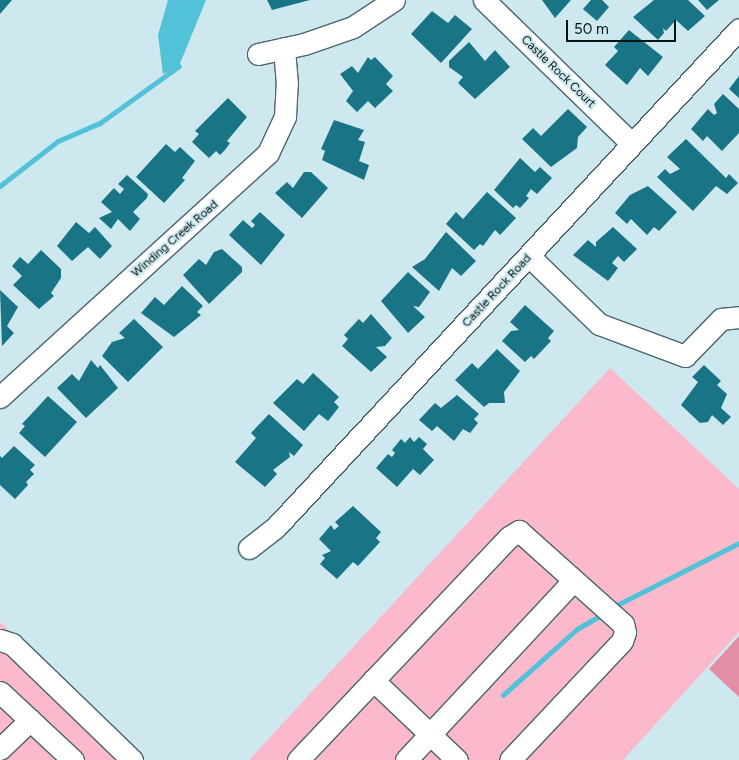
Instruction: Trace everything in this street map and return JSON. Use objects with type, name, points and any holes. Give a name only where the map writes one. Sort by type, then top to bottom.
[{"type":"street","points":[[258,54],[353,27],[394,0]]},
{"type":"street","name":"Castle Rock Court","points":[[484,0],[632,144]]},
{"type":"street","name":"Castle Rock Road","points":[[249,548],[275,528],[739,29]]},
{"type":"street","name":"Winding Creek Road","points":[[0,396],[268,153],[285,117],[287,84],[284,48]]},
{"type":"street","points":[[529,256],[599,324],[685,356],[721,319],[739,317]]},
{"type":"street","points":[[298,760],[508,536],[519,531],[623,624],[622,641],[510,760]]},
{"type":"street","points":[[406,760],[574,580]]},
{"type":"street","points":[[0,640],[12,644],[132,760]]},
{"type":"street","points":[[373,680],[457,760]]},
{"type":"street","points":[[0,692],[73,760]]},
{"type":"street","points":[[0,749],[30,720]]},
{"type":"shaded area","points":[[610,368],[739,489],[739,632],[623,760],[249,760]]},
{"type":"shaded area","points":[[0,622],[145,760],[0,760]]},
{"type":"shaded area","points":[[739,636],[739,697],[709,669]]},
{"type":"water","points":[[168,0],[206,0],[179,66],[163,74],[158,35]]},
{"type":"building","points":[[0,0],[12,0],[0,14]]},
{"type":"building","points":[[267,0],[310,0],[272,10]]},
{"type":"building","points":[[542,0],[571,0],[555,18]]},
{"type":"building","points":[[591,0],[602,0],[609,7],[597,21],[583,9]]},
{"type":"building","points":[[654,0],[688,0],[705,16],[688,31],[676,20],[666,31],[663,28],[664,33],[658,40],[633,17]]},
{"type":"building","points":[[698,0],[719,0],[707,10]]},
{"type":"building","points":[[432,11],[448,23],[455,15],[472,29],[441,63],[411,34]]},
{"type":"building","points":[[629,30],[663,57],[648,76],[640,68],[627,85],[605,65],[618,51],[614,47]]},
{"type":"building","points":[[469,42],[485,61],[495,50],[510,67],[475,99],[458,83],[463,77],[449,67],[449,61]]},
{"type":"building","points":[[368,57],[371,60],[375,57],[393,76],[386,84],[393,91],[375,108],[368,101],[357,112],[346,101],[353,91],[340,74],[352,66],[358,73]]},
{"type":"building","points":[[739,76],[739,98],[729,89]]},
{"type":"building","points":[[723,94],[739,109],[739,133],[722,151],[707,136],[703,141],[691,129],[708,109],[714,115],[717,113],[714,104]]},
{"type":"building","points":[[228,98],[247,117],[227,141],[230,143],[225,150],[220,155],[216,151],[209,158],[192,142],[199,134],[195,131]]},
{"type":"building","points":[[568,109],[587,127],[578,137],[577,148],[551,167],[522,139],[533,128],[541,136]]},
{"type":"building","points":[[334,120],[364,130],[358,140],[365,142],[359,161],[369,165],[364,180],[322,160],[325,151],[321,149]]},
{"type":"building","points":[[686,139],[726,178],[729,174],[738,183],[727,194],[716,186],[693,211],[657,177],[665,169],[670,174],[680,169],[667,157]]},
{"type":"building","points":[[166,144],[175,152],[180,147],[195,161],[182,178],[185,180],[164,203],[136,177]]},
{"type":"building","points":[[520,158],[535,172],[540,167],[552,178],[537,194],[531,189],[526,196],[529,198],[520,208],[516,205],[513,208],[494,190]]},
{"type":"building","points":[[304,172],[311,172],[328,188],[302,218],[275,193],[287,182],[293,188]]},
{"type":"building","points":[[127,175],[148,194],[147,198],[133,212],[140,219],[130,231],[118,219],[111,229],[99,218],[112,212],[101,202],[114,188],[120,194],[124,189],[118,184]]},
{"type":"building","points":[[648,186],[677,212],[659,231],[654,227],[647,235],[631,219],[627,224],[615,213],[630,195]]},
{"type":"building","points":[[487,192],[516,218],[500,235],[495,230],[483,246],[480,244],[474,250],[446,224],[456,212],[463,219]]},
{"type":"building","points":[[260,212],[285,235],[261,265],[229,235],[243,220],[252,228],[255,225],[251,221]]},
{"type":"building","points":[[76,222],[89,233],[95,227],[112,246],[100,259],[88,247],[72,261],[57,246]]},
{"type":"building","points":[[613,227],[637,249],[624,262],[618,256],[612,263],[618,268],[608,281],[573,255],[588,240],[596,247],[596,242]]},
{"type":"building","points":[[446,232],[476,261],[461,276],[452,268],[439,291],[412,267],[425,259]]},
{"type":"building","points":[[222,249],[242,267],[242,272],[209,304],[183,275],[199,259],[206,265],[214,252]]},
{"type":"building","points":[[41,250],[61,269],[61,278],[51,293],[54,296],[39,309],[13,285],[22,276],[12,266],[20,257],[28,264]]},
{"type":"building","points":[[408,272],[430,292],[419,307],[413,306],[425,317],[408,333],[381,301]]},
{"type":"building","points":[[182,286],[203,306],[197,312],[201,315],[174,337],[141,313],[155,297],[164,305]]},
{"type":"building","points":[[0,290],[18,307],[7,326],[14,333],[2,346]]},
{"type":"building","points":[[525,305],[554,331],[548,338],[551,341],[534,359],[531,356],[525,362],[502,341],[511,331],[519,330],[510,322]]},
{"type":"building","points":[[371,314],[392,338],[385,346],[376,347],[387,357],[371,372],[342,346],[348,339],[344,335],[359,319],[363,323]]},
{"type":"building","points":[[134,319],[163,347],[128,382],[102,356],[112,342],[125,338],[119,333]]},
{"type":"building","points":[[497,349],[520,371],[504,392],[505,403],[489,403],[484,407],[455,380],[472,363],[478,369]]},
{"type":"building","points":[[91,360],[98,368],[100,365],[118,388],[86,418],[57,388],[72,374],[79,381]]},
{"type":"building","points":[[704,365],[721,381],[717,385],[727,394],[721,408],[731,417],[723,425],[712,415],[708,422],[700,423],[681,405],[698,382],[692,377]]},
{"type":"building","points":[[313,373],[339,397],[334,402],[339,407],[328,421],[319,414],[304,431],[273,403],[297,379],[303,384]]},
{"type":"building","points":[[457,395],[479,414],[474,419],[478,423],[470,433],[463,429],[454,441],[437,426],[432,431],[419,420],[435,403],[441,408]]},
{"type":"building","points":[[48,396],[77,422],[45,457],[19,433],[25,426],[22,424]]},
{"type":"building","points":[[269,414],[303,445],[294,456],[289,452],[290,457],[273,470],[277,474],[265,487],[235,462],[256,438],[251,433]]},
{"type":"building","points":[[410,437],[414,442],[419,437],[427,444],[423,449],[434,460],[420,475],[413,469],[397,487],[376,468],[388,454],[392,457],[395,453],[392,450],[401,439],[405,443]]},
{"type":"building","points":[[14,446],[35,465],[30,470],[34,474],[26,482],[28,485],[15,499],[0,485],[0,456],[2,458]]},
{"type":"building","points":[[353,506],[381,532],[376,538],[380,542],[358,566],[353,562],[337,579],[320,564],[325,558],[322,555],[331,551],[319,539],[331,525],[334,530],[339,526],[335,522]]},
{"type":"waterway","points":[[0,186],[58,141],[100,123],[179,66]]},
{"type":"waterway","points":[[613,607],[739,543]]},
{"type":"waterway","points":[[503,695],[577,629],[603,614]]}]
